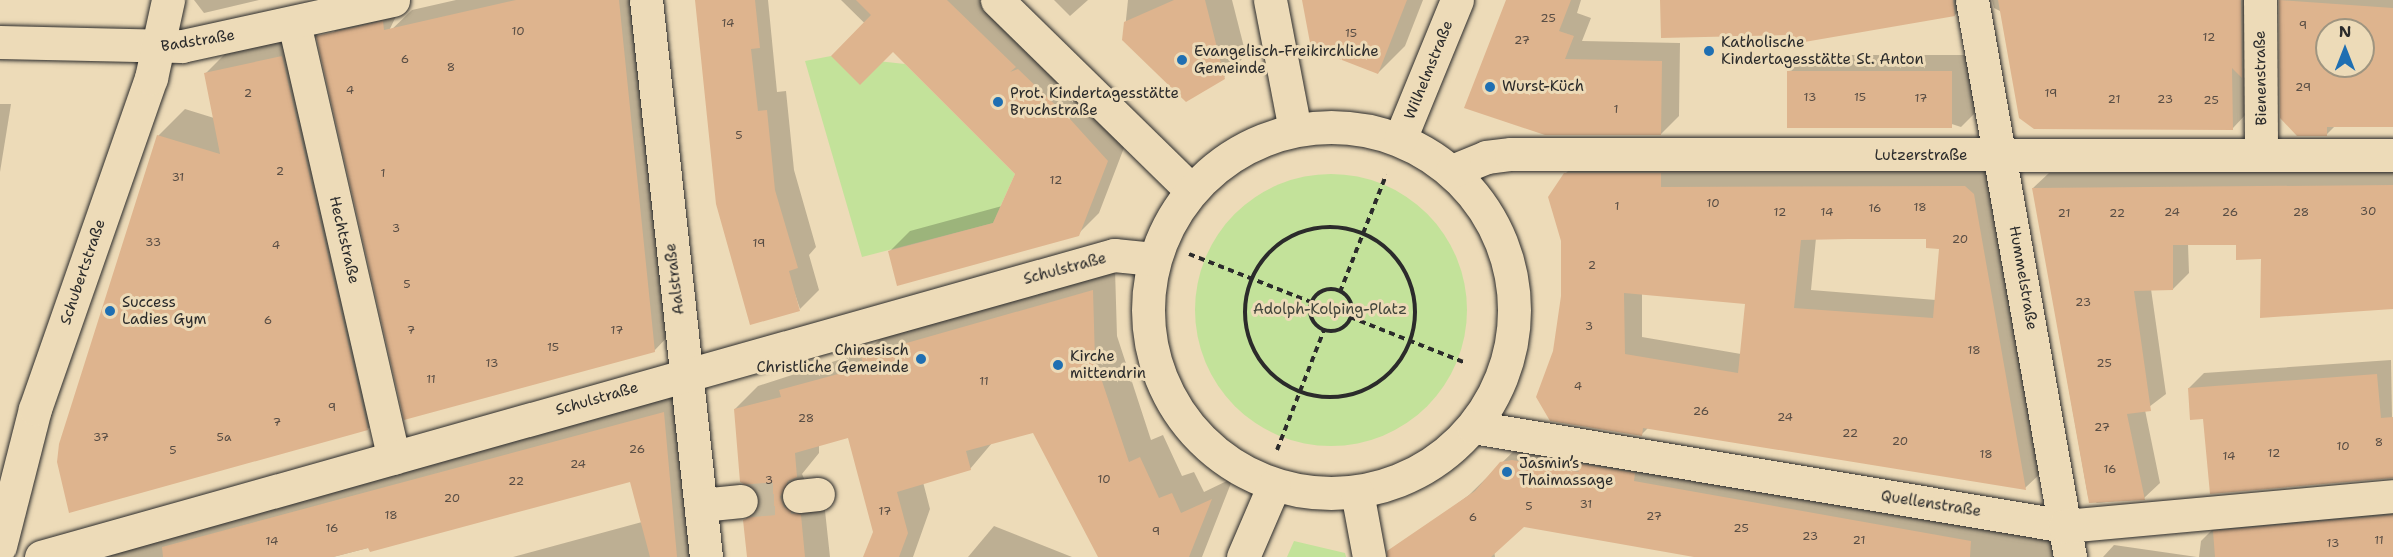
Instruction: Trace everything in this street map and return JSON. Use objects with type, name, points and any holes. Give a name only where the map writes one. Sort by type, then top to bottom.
[{"type":"street","name":"Schubertstraße","points":[[0,546],[36,409],[150,78],[154,48],[168,0]]},
{"type":"street","name":"Badstraße","points":[[0,42],[154,48],[294,23],[393,0]]},
{"type":"street","name":"Aalstraße","points":[[646,0],[706,557]]},
{"type":"street","points":[[997,0],[1191,190]]},
{"type":"street","points":[[1270,0],[1295,130]]},
{"type":"street","name":"Wilhelmstraße","points":[[1400,139],[1457,0]]},
{"type":"street","name":"Hummelstraße","points":[[1972,0],[2002,157],[2067,541]]},
{"type":"street","name":"Bienenstraße","points":[[2260,0],[2261,155]]},
{"type":"street","name":"Hechtstraße","points":[[294,23],[394,458]]},
{"type":"street","points":[[1341,127],[1400,139],[1452,171],[1489,214],[1510,267],[1515,295],[1505,370],[1473,427],[1425,468],[1357,492],[1315,493],[1274,484],[1224,459],[1196,434],[1169,395],[1157,370],[1147,315],[1155,259],[1191,190],[1238,152],[1295,130],[1341,127]]},
{"type":"street","name":"Lutzerstraße","points":[[1452,171],[1486,157],[1511,154],[2002,157],[2393,155]]},
{"type":"street","name":"Schulstraße","points":[[42,557],[686,373],[1114,255],[1155,259]]},
{"type":"street","name":"Quellenstraße","points":[[1473,427],[2067,541],[2393,496]]},
{"type":"street","points":[[1243,557],[1274,484]]},
{"type":"street","points":[[1357,492],[1369,557]]},
{"type":"street","points":[[701,505],[741,501]]},
{"type":"path","points":[[1340,292],[1386,175]]},
{"type":"path","points":[[1338,227],[1363,233],[1403,267],[1414,300],[1411,341],[1396,366],[1351,395],[1300,392],[1274,378],[1256,357],[1244,304],[1251,278],[1266,255],[1287,238],[1338,227]]},
{"type":"path","points":[[1189,253],[1311,302]]},
{"type":"path","points":[[1323,291],[1340,292],[1350,302],[1350,317],[1340,329],[1324,330],[1311,319],[1311,302],[1323,291]]},
{"type":"path","points":[[1350,317],[1466,363]]},
{"type":"path","points":[[1276,451],[1324,330]]},
{"type":"green space","points":[[831,56],[905,64],[1015,174],[993,223],[862,257],[805,61]]},
{"type":"green space","name":"Adolph-Kolping-Platz","points":[[1331,174],[1358,177],[1383,184],[1407,197],[1427,214],[1444,234],[1457,258],[1464,283],[1467,310],[1464,337],[1457,362],[1444,386],[1427,406],[1407,423],[1383,436],[1358,443],[1331,446],[1304,443],[1279,436],[1255,423],[1235,406],[1218,386],[1205,362],[1198,337],[1195,310],[1198,283],[1205,258],[1218,234],[1235,214],[1255,197],[1279,184],[1304,177]]},
{"type":"green space","points":[[1294,541],[1345,553],[1346,557],[1287,557]]},
{"type":"building","points":[[516,0],[619,0],[655,352],[404,420],[316,36],[383,21],[384,30]]},
{"type":"building","points":[[695,0],[755,0],[760,48],[751,49],[758,111],[767,110],[775,190],[798,268],[789,271],[800,311],[750,325],[716,204]]},
{"type":"building","points":[[856,0],[947,0],[1016,67],[1010,72],[1018,69],[1070,119],[1108,161],[1079,236],[897,286],[888,251],[993,223],[1015,174],[893,52],[860,85],[831,56],[871,15]]},
{"type":"building","name":"Evangelisch-Freikirchliche Gemeinde","points":[[1174,0],[1205,0],[1225,79],[1186,102],[1122,40],[1124,22]]},
{"type":"building","points":[[1302,0],[1407,0],[1378,74],[1311,48]]},
{"type":"building","points":[[1506,0],[1571,0],[1559,31],[1574,36],[1565,59],[1662,61],[1661,135],[1545,135],[1464,108]]},
{"type":"building","points":[[1660,0],[1953,0],[1955,16],[1787,45],[1787,35],[1661,38]]},
{"type":"building","points":[[1998,0],[2241,0],[2242,78],[2232,68],[2233,130],[2034,129],[2019,118]]},
{"type":"building","points":[[2279,0],[2393,8],[2393,127],[2327,127],[2327,136],[2297,136],[2280,118]]},
{"type":"building","points":[[282,56],[368,430],[69,513],[57,462],[59,444],[157,135],[220,154],[204,73]]},
{"type":"building","points":[[1787,71],[1952,71],[1952,128],[1787,128]]},
{"type":"building","points":[[1564,173],[1661,173],[1661,187],[1965,186],[1974,194],[2026,490],[1643,428],[1642,436],[1550,421],[1536,397],[1553,351],[1561,296],[1561,241],[1548,197]],"holes":[[[1926,239],[1926,248],[1939,249],[1933,318],[1794,308],[1801,240]],[[1624,293],[1745,304],[1738,373],[1625,354]]]},
{"type":"building","points":[[2393,185],[2393,309],[2260,318],[2261,259],[2236,260],[2236,245],[2173,245],[2173,290],[2134,291],[2151,411],[2127,414],[2145,500],[2089,503],[2032,188]]},
{"type":"building","points":[[1093,290],[1095,360],[1129,462],[1140,457],[1159,498],[1172,493],[1181,513],[1212,499],[1189,557],[1098,557],[1033,433],[966,451],[971,470],[897,492],[908,533],[899,557],[863,557],[873,532],[848,438],[795,453],[797,477],[788,481],[780,497],[784,507],[801,515],[805,557],[747,557],[743,520],[752,516],[760,500],[756,490],[740,482],[734,409],[781,397],[779,390],[864,367],[861,356]]},
{"type":"building","points":[[2377,374],[2381,418],[2393,417],[2393,478],[2210,494],[2203,419],[2190,420],[2188,388]]},
{"type":"building","points":[[664,412],[677,557],[650,557],[630,482],[370,552],[368,548],[333,557],[163,557],[162,547]]},
{"type":"building","points":[[1512,460],[1579,472],[1574,463],[1635,473],[1634,481],[1971,541],[1970,557],[1694,557],[1524,527],[1491,557],[1387,557],[1387,551],[1475,491],[1500,462]]},
{"type":"building","points":[[2393,515],[2393,557],[2215,557],[2213,531]]},
{"type":"tunnel","points":[[741,501],[799,496]]},
{"type":"place","name":"Katholische Kindertagesstätte St. Anton","points":[[1709,51]]},
{"type":"place","name":"Evangelisch-Freikirchliche Gemeinde","points":[[1182,60]]},
{"type":"place","name":"Wurst-Küch","points":[[1490,87]]},
{"type":"place","name":"Prot. Kindertagesstätte Bruchstraße","points":[[998,102]]},
{"type":"place","name":"Success Ladies Gym","points":[[110,311]]},
{"type":"place","name":"Chinesisch Christliche Gemeinde","points":[[921,359]]},
{"type":"place","name":"Kirche mittendrin","points":[[1058,365]]},
{"type":"place","name":"Jasmin’s Thaimassage","points":[[1507,472]]}]
